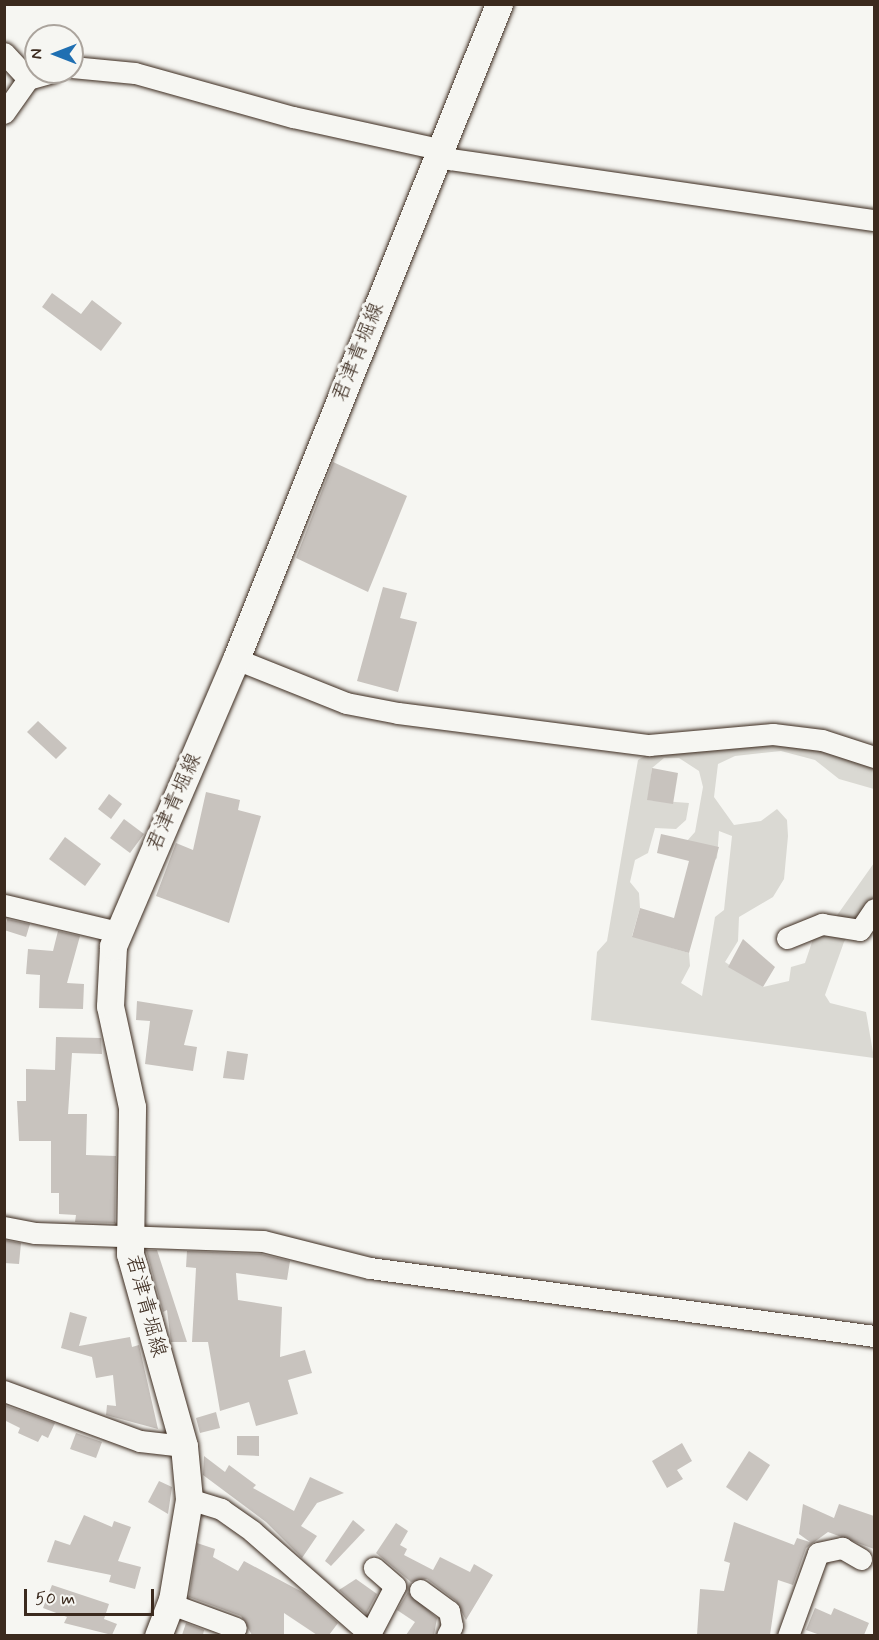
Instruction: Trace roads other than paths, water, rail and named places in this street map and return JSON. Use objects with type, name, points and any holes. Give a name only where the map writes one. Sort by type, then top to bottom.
[{"type":"main road","name":"君津青堀線","points":[[158,1635],[171,1604],[189,1499],[184,1446],[129,1235],[132,1107],[109,984],[117,932],[236,659],[438,149],[498,4]]},
{"type":"street","points":[[4,53],[24,75]]},
{"type":"street","points":[[84,68],[135,73],[293,117],[438,149],[450,159],[874,220]]},
{"type":"street","points":[[4,113],[24,84]]},
{"type":"street","points":[[236,659],[346,703],[398,712],[650,745],[773,734],[822,740],[874,757]]},
{"type":"street","points":[[4,905],[117,932]]},
{"type":"street","points":[[787,938],[822,924],[860,930],[874,909]]},
{"type":"street","points":[[4,1227],[262,1241],[370,1268],[874,1336]]},
{"type":"street","points":[[4,1391],[140,1441],[184,1446]]},
{"type":"street","points":[[189,1499],[221,1509],[252,1531],[371,1635],[395,1586],[374,1568]]},
{"type":"street","points":[[788,1635],[818,1553],[842,1548],[861,1559]]},
{"type":"street","points":[[420,1590],[449,1611],[452,1626],[447,1635]]},
{"type":"street","points":[[171,1604],[226,1628]]}]
